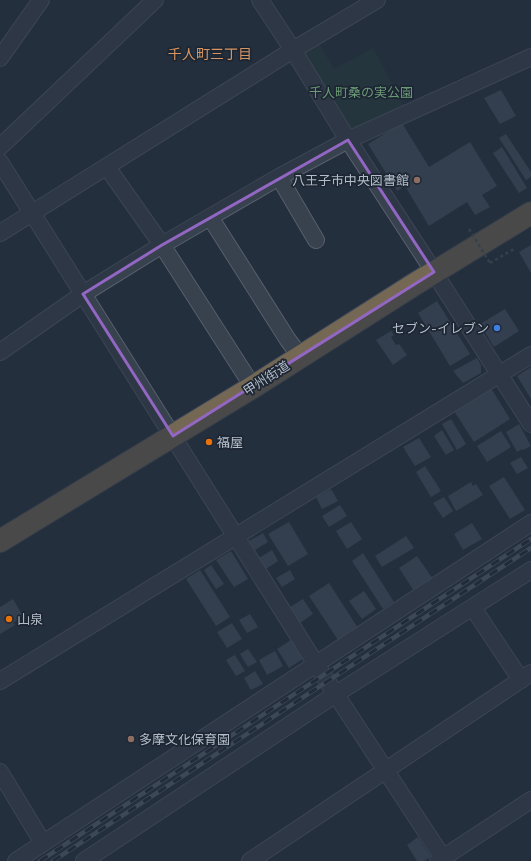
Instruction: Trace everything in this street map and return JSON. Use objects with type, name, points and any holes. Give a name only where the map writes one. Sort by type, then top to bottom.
[{"type":"highway","name":"甲州街道","points":[[0,542],[253,387],[434,272],[531,213]]},
{"type":"street","points":[[0,58],[41,0]]},
{"type":"street","points":[[0,147],[155,0]]},
{"type":"street","points":[[260,0],[293,50],[348,140],[531,424]]},
{"type":"street","points":[[0,233],[293,50],[378,0]]},
{"type":"street","points":[[0,352],[83,294],[162,245],[279,177],[348,140],[531,57]]},
{"type":"street","points":[[0,162],[316,664],[386,770],[442,860],[531,800]]},
{"type":"street","points":[[107,167],[162,245],[253,387]]},
{"type":"street","points":[[279,177],[316,240]]},
{"type":"street","points":[[210,217],[288,340],[300,356]]},
{"type":"street","points":[[0,681],[531,355]]},
{"type":"street","points":[[16,861],[531,523]]},
{"type":"street","points":[[84,861],[336,694],[531,570]]},
{"type":"street","points":[[250,861],[526,677],[473,608]]},
{"type":"street","points":[[0,772],[43,843]]},
{"type":"path","points":[[469,230],[490,263],[514,249]]},
{"type":"highlighted area","points":[[348,140],[434,272],[173,436],[83,294],[162,245]]},
{"type":"green space","name":"千人町桑の実公園","points":[[318,42],[334,69],[373,48],[405,108],[349,133],[305,61],[307,48]]},
{"type":"building","points":[[501,90],[516,116],[500,124],[484,98]]},
{"type":"building","points":[[402,123],[429,167],[470,142],[497,186],[482,195],[490,207],[475,215],[467,202],[429,226],[405,186],[397,191],[368,144]]},
{"type":"building","points":[[506,134],[531,172],[531,177],[526,180],[499,138]]},
{"type":"building","points":[[502,147],[527,188],[519,193],[493,153]]},
{"type":"building","points":[[531,245],[531,273],[519,252]]},
{"type":"building","points":[[437,301],[470,354],[450,366],[418,313]]},
{"type":"building","points":[[505,309],[519,331],[494,347],[480,324]]},
{"type":"building","points":[[391,331],[394,335],[391,337],[396,345],[399,344],[407,355],[393,365],[376,340]]},
{"type":"building","points":[[477,358],[481,365],[481,373],[463,383],[453,371]]},
{"type":"building","points":[[531,367],[531,399],[517,376]]},
{"type":"building","points":[[491,388],[510,419],[474,442],[454,411]]},
{"type":"building","points":[[451,419],[466,444],[457,450],[442,424]]},
{"type":"building","points":[[519,424],[531,446],[517,452],[506,432]]},
{"type":"building","points":[[442,430],[454,450],[446,455],[434,436]]},
{"type":"building","points":[[501,431],[511,447],[487,462],[477,446]]},
{"type":"building","points":[[419,438],[431,457],[415,466],[403,447]]},
{"type":"building","points":[[521,457],[528,468],[517,474],[510,463]]},
{"type":"building","points":[[425,466],[441,491],[431,497],[416,472]]},
{"type":"building","points":[[504,477],[525,510],[510,519],[489,486]]},
{"type":"building","points":[[471,482],[473,486],[476,484],[483,495],[456,511],[448,496]]},
{"type":"building","points":[[331,489],[338,501],[322,509],[316,497]]},
{"type":"building","points":[[444,497],[453,511],[443,518],[433,503]]},
{"type":"building","points":[[340,505],[347,516],[329,527],[322,516]]},
{"type":"building","points":[[289,522],[308,554],[288,566],[268,534]]},
{"type":"building","points":[[351,522],[362,539],[347,549],[336,531]]},
{"type":"building","points":[[472,523],[482,539],[463,550],[454,534]]},
{"type":"building","points":[[263,533],[268,542],[255,550],[249,541]]},
{"type":"building","points":[[406,536],[414,548],[382,567],[375,556]]},
{"type":"building","points":[[272,550],[278,561],[266,569],[259,558]]},
{"type":"building","points":[[231,551],[248,579],[234,587],[216,560]]},
{"type":"building","points":[[363,553],[394,602],[383,609],[352,561]]},
{"type":"building","points":[[417,556],[433,579],[414,591],[399,568]]},
{"type":"building","points":[[211,565],[224,584],[216,589],[204,570]]},
{"type":"building","points":[[200,570],[230,617],[216,626],[186,579]]},
{"type":"building","points":[[290,570],[295,579],[282,587],[276,578]]},
{"type":"building","points":[[329,583],[358,628],[338,640],[309,596]]},
{"type":"building","points":[[364,591],[376,609],[362,619],[349,601]]},
{"type":"building","name":"山泉","points":[[13,599],[23,616],[13,623],[15,625],[0,634],[0,607]]},
{"type":"building","points":[[303,599],[313,614],[300,623],[290,607]]},
{"type":"building","points":[[250,614],[258,627],[247,633],[239,620]]},
{"type":"building","points":[[232,623],[242,639],[227,648],[217,632]]},
{"type":"building","points":[[291,640],[303,659],[289,668],[277,649]]},
{"type":"building","points":[[248,649],[257,662],[248,667],[240,654]]},
{"type":"building","points":[[275,651],[283,666],[267,675],[259,660]]},
{"type":"building","points":[[235,655],[245,671],[236,676],[226,660]]},
{"type":"building","points":[[255,671],[263,684],[251,690],[244,678]]},
{"type":"building","points":[[418,837],[431,857],[424,861],[417,861],[407,845]]},
{"type":"railway","points":[[40,861],[531,539]]},
{"type":"railway","points":[[53,861],[531,548]]},
{"type":"place","name":"八王子市中央図書館","points":[[417,180]]},
{"type":"place","name":"セブン-イレブン","points":[[497,328]]},
{"type":"place","name":"福屋","points":[[209,442]]},
{"type":"place","name":"山泉","points":[[9,619]]},
{"type":"place","name":"多摩文化保育園","points":[[131,739]]},
{"type":"district","name":"千人町三丁目","points":[[210,54]]}]
